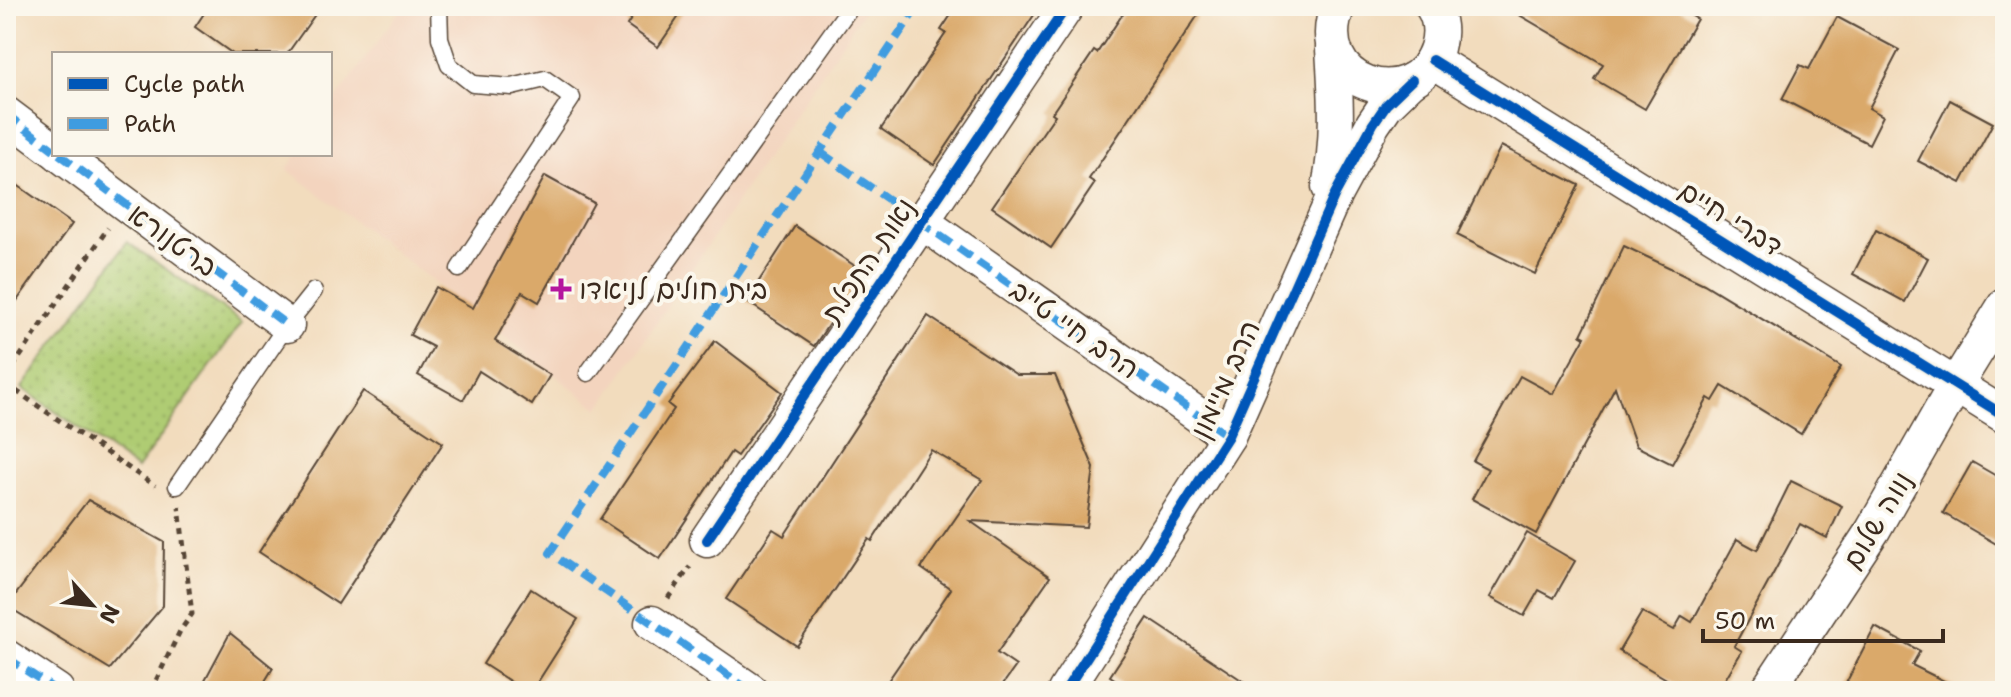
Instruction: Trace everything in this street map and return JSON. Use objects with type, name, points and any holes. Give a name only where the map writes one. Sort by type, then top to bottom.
[{"type":"street","name":"נאות התכלת","points":[[707,540],[1067,6]]},
{"type":"street","points":[[1329,23],[1340,62],[1351,74],[1365,83],[1380,87],[1396,86],[1422,70],[1438,44],[1440,28],[1435,8]]},
{"type":"street","name":"הרב מיימון","points":[[1322,223],[1335,158],[1336,110],[1329,23]]},
{"type":"street","name":"הרב מיימון","points":[[1065,691],[1228,436],[1335,194],[1373,124],[1386,105],[1422,70]]},
{"type":"street","name":"דברי חיים","points":[[1422,70],[2005,416]]},
{"type":"street","points":[[6,114],[52,148]]},
{"type":"street","name":"ברטנורא","points":[[62,156],[287,325]]},
{"type":"street","name":"הרב חיי טייב","points":[[922,222],[1228,436]]},
{"type":"street","name":"נווה שלום","points":[[1767,691],[1873,530],[2005,305]]},
{"type":"street","points":[[652,623],[751,691]]},
{"type":"street","points":[[6,657],[57,691]]},
{"type":"lane","points":[[439,6],[440,38],[449,65],[473,84],[512,87],[545,79],[572,98],[459,269]]},
{"type":"lane","points":[[588,373],[851,6]]},
{"type":"lane","points":[[178,494],[287,325],[314,291]]},
{"type":"path","points":[[6,377],[124,204]]},
{"type":"path","points":[[6,384],[178,494],[192,614],[180,631],[151,691]]},
{"type":"path","points":[[652,623],[707,540]]},
{"type":"shaded area","name":"בית חולים לניאדו","points":[[403,6],[867,6],[599,409],[287,169],[297,156],[332,156],[332,105]]},
{"type":"green space","points":[[127,242],[242,322],[137,469],[22,388]]},
{"type":"building","points":[[209,6],[321,6],[288,52],[230,52],[195,27]]},
{"type":"building","points":[[640,6],[686,6],[658,47],[627,25]]},
{"type":"building","points":[[957,6],[1040,6],[934,165],[881,129],[946,33],[941,30]]},
{"type":"building","points":[[1128,6],[1204,6],[1089,179],[1095,183],[1051,248],[992,207],[1055,115],[1052,113]]},
{"type":"building","points":[[1504,6],[1675,6],[1697,19],[1645,109],[1594,79],[1603,64]]},
{"type":"building","points":[[1837,17],[1899,50],[1869,108],[1883,116],[1869,144],[1782,99],[1800,65],[1809,69]]},
{"type":"building","points":[[1950,100],[1993,123],[1961,183],[1918,161]]},
{"type":"building","points":[[1501,146],[1579,185],[1535,274],[1457,235]]},
{"type":"building","points":[[545,176],[594,203],[539,302],[522,292],[495,341],[550,375],[532,405],[479,371],[463,400],[418,375],[433,347],[410,335],[436,287],[473,308]]},
{"type":"building","points":[[6,177],[72,224],[6,316]]},
{"type":"building","points":[[795,226],[864,272],[814,346],[746,301]]},
{"type":"building","points":[[1876,230],[1928,258],[1905,302],[1853,274]]},
{"type":"building","points":[[1624,246],[1704,284],[1841,367],[1801,434],[1722,386],[1713,401],[1708,398],[1672,464],[1636,446],[1615,387],[1536,534],[1472,499],[1488,469],[1473,461],[1520,376],[1553,394],[1585,337],[1581,335]]},
{"type":"building","points":[[928,316],[1017,375],[1055,375],[1094,468],[1086,527],[970,521],[1050,577],[997,653],[1016,666],[998,691],[881,691],[951,589],[921,568],[982,480],[931,450],[872,541],[869,539],[797,646],[726,599],[773,529],[784,536]]},
{"type":"building","points":[[715,341],[782,392],[737,456],[731,452],[660,559],[600,519],[674,409],[668,404]]},
{"type":"building","points":[[363,391],[443,443],[338,604],[259,552]]},
{"type":"building","points":[[1972,462],[2005,481],[2005,549],[1943,513]]},
{"type":"building","points":[[1791,481],[1842,506],[1827,538],[1800,524],[1734,646],[1742,651],[1718,691],[1687,691],[1619,651],[1642,612],[1674,630],[1682,616],[1692,622],[1737,539],[1757,550]]},
{"type":"building","points":[[88,500],[164,542],[163,606],[110,669],[7,606]]},
{"type":"building","points":[[1527,533],[1575,561],[1554,598],[1539,590],[1524,616],[1490,597]]},
{"type":"building","points":[[531,589],[578,619],[532,691],[525,691],[483,664]]},
{"type":"building","points":[[1148,618],[1258,691],[1133,691],[1110,676]]},
{"type":"building","points":[[1875,627],[1920,651],[1912,665],[1964,691],[1842,691]]},
{"type":"building","points":[[230,633],[273,668],[259,691],[199,691]]},
{"type":"marked path","points":[[751,691],[550,553],[918,6]]},
{"type":"marked path","points":[[6,114],[52,148]]},
{"type":"marked path","points":[[820,152],[1228,436]]},
{"type":"marked path","points":[[62,156],[287,325]]},
{"type":"marked path","points":[[6,657],[57,691]]},
{"type":"cycle path","points":[[707,540],[1067,6]]},
{"type":"cycle path","points":[[1432,60],[2005,416]]},
{"type":"cycle path","points":[[1065,691],[1228,436],[1335,194],[1373,124],[1386,105],[1412,80]]},
{"type":"place","name":"בית חולים לניאדו","points":[[561,289]]}]
